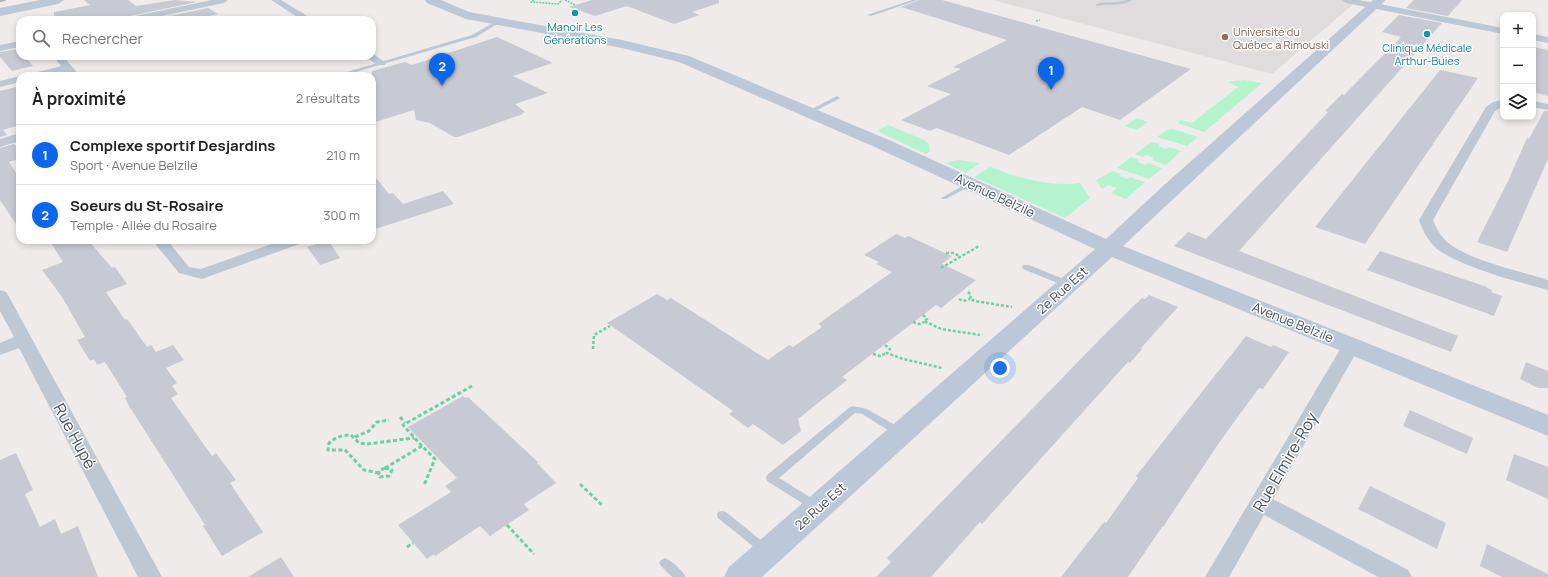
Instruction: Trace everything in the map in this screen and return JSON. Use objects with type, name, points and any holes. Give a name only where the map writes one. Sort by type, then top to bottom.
[{"type":"street","points":[[0,12],[58,0]]},
{"type":"street","points":[[149,16],[224,0]]},
{"type":"street","points":[[275,0],[302,16]]},
{"type":"street","name":"Avenue Belzile","points":[[433,0],[466,14],[646,49],[710,67],[1109,248],[1548,426]]},
{"type":"street","points":[[1346,0],[1376,3],[1500,30]]},
{"type":"street","name":"2e Rue Est","points":[[740,577],[1109,248],[1170,190],[1376,3]]},
{"type":"street","points":[[1536,38],[1548,40]]},
{"type":"street","points":[[0,48],[16,45]]},
{"type":"street","points":[[61,60],[72,72]]},
{"type":"street","points":[[376,60],[381,63]]},
{"type":"street","points":[[51,72],[68,68]]},
{"type":"street","points":[[0,84],[16,81]]},
{"type":"street","points":[[1500,104],[1497,104],[1490,109],[1426,220],[1429,231],[1443,246],[1470,259],[1548,285]]},
{"type":"street","points":[[1536,105],[1548,107]]},
{"type":"street","points":[[0,143],[16,138]]},
{"type":"street","points":[[162,244],[184,270],[202,274],[286,244]]},
{"type":"street","name":"Rue Hupé","points":[[0,295],[150,577]]},
{"type":"street","points":[[0,349],[24,340]]},
{"type":"street","name":"Rue Elmire-Roy","points":[[1217,577],[1351,346]]},
{"type":"street","points":[[1261,503],[1400,577]]},
{"type":"lane","points":[[869,15],[916,0]]},
{"type":"lane","points":[[1092,0],[1100,4],[1117,5],[1130,0]]},
{"type":"lane","points":[[350,72],[474,36],[500,21]]},
{"type":"lane","points":[[809,112],[837,98]]},
{"type":"lane","points":[[944,198],[970,184]]},
{"type":"lane","points":[[1026,267],[1068,284]]},
{"type":"lane","points":[[818,507],[771,478],[853,409],[864,411],[901,434]]},
{"type":"lane","points":[[722,515],[768,552]]},
{"type":"lane","points":[[664,563],[680,577]]},
{"type":"path","points":[[534,0],[531,2],[558,4],[562,0]]},
{"type":"path","points":[[565,0],[575,5]]},
{"type":"path","points":[[1036,21],[1040,20]]},
{"type":"path","points":[[941,268],[979,246]]},
{"type":"path","points":[[946,253],[954,253],[960,256]]},
{"type":"path","points":[[968,292],[971,295],[970,299]]},
{"type":"path","points":[[959,299],[963,301],[970,299],[983,303],[1002,303],[1033,316]]},
{"type":"path","points":[[914,322],[919,324],[927,319],[923,315]]},
{"type":"path","points":[[924,321],[941,328],[976,333],[1001,345]]},
{"type":"path","points":[[593,349],[594,335],[610,326]]},
{"type":"path","points":[[873,354],[880,356],[887,353],[890,349],[885,345]]},
{"type":"path","points":[[887,353],[903,359],[938,366],[962,379]]},
{"type":"path","points":[[405,424],[472,386]]},
{"type":"path","points":[[400,417],[405,424],[403,425],[434,459],[424,485]]},
{"type":"path","points":[[355,437],[369,431],[377,422],[389,420]]},
{"type":"path","points":[[379,473],[364,470],[345,450],[328,450],[329,444],[336,438],[351,435],[355,437],[359,443],[368,444],[408,440],[414,438]]},
{"type":"path","points":[[379,473],[422,446]]},
{"type":"path","points":[[379,473],[378,475],[380,477],[389,476],[392,470],[385,468]]},
{"type":"path","points":[[580,484],[603,506]]},
{"type":"path","points":[[507,525],[534,554]]},
{"type":"path","points":[[408,547],[413,543]]},
{"type":"shaded area","name":"Université du Québec à Rimouski","points":[[993,0],[1358,0],[1272,74]]},
{"type":"green space","points":[[1244,80],[1262,83],[1204,132],[1178,123],[1181,120],[1192,123],[1238,87],[1228,82]]},
{"type":"green space","points":[[1137,118],[1148,122],[1137,130],[1125,126]]},
{"type":"green space","points":[[888,125],[924,140],[929,144],[930,151],[926,154],[877,131]]},
{"type":"green space","points":[[1171,129],[1198,137],[1187,146],[1157,137]]},
{"type":"green space","points":[[1152,142],[1160,144],[1158,146],[1166,149],[1169,147],[1181,151],[1166,165],[1152,160],[1154,158],[1146,155],[1143,157],[1135,154]]},
{"type":"green space","points":[[1131,157],[1139,160],[1137,162],[1145,165],[1148,163],[1162,168],[1149,179],[1117,168]]},
{"type":"green space","points":[[958,160],[980,163],[966,173],[945,163]]},
{"type":"green space","points":[[990,167],[1012,175],[1045,183],[1080,183],[1090,198],[1065,218],[974,177]]},
{"type":"green space","points":[[1113,171],[1121,174],[1119,176],[1128,179],[1130,177],[1145,182],[1126,199],[1111,193],[1117,188],[1108,185],[1102,189],[1096,180]]},
{"type":"building","points":[[84,0],[128,0],[136,6],[175,0],[197,2],[130,16],[54,16],[54,12],[90,5]]},
{"type":"building","name":"Manoir Les Générations","points":[[592,0],[719,0],[719,3],[692,12],[700,15],[674,24],[627,6],[595,16],[569,7]]},
{"type":"building","points":[[919,0],[942,0],[1191,69],[1120,120],[1082,107],[1009,155],[937,128],[930,131],[901,120],[951,94],[927,86],[961,69],[953,67],[1007,40],[901,7]]},
{"type":"building","points":[[1414,0],[1462,0],[1448,16],[1406,8]]},
{"type":"building","points":[[208,8],[218,14],[209,16],[169,16]]},
{"type":"building","points":[[1399,15],[1442,23],[1239,251],[1458,336],[1451,352],[1174,246],[1188,232],[1206,239],[1284,159],[1328,112],[1325,111],[1342,94],[1344,95],[1401,37],[1382,32]]},
{"type":"building","points":[[497,37],[553,63],[513,76],[548,93],[515,104],[525,112],[522,113],[523,114],[458,137],[454,137],[430,123],[416,120],[414,110],[376,122],[376,72],[372,71],[405,62],[412,65]]},
{"type":"building","points":[[1536,48],[1548,50],[1548,96],[1536,93]]},
{"type":"building","points":[[16,49],[16,60],[28,60],[33,66],[12,71],[0,57],[0,52]]},
{"type":"building","points":[[1440,70],[1478,78],[1365,244],[1315,227]]},
{"type":"building","points":[[16,87],[16,126],[3,130],[7,135],[0,137],[0,91]]},
{"type":"building","points":[[1544,111],[1548,111],[1548,159],[1507,252],[1477,242],[1508,181],[1527,138],[1529,139]]},
{"type":"building","points":[[14,144],[16,147],[16,160],[9,162],[16,173],[16,224],[0,200],[0,148]]},
{"type":"building","points":[[376,178],[389,194],[393,193],[403,204],[443,191],[454,204],[376,229]]},
{"type":"building","points":[[896,234],[905,238],[908,236],[952,256],[942,264],[976,280],[941,308],[936,305],[842,377],[847,380],[798,419],[801,431],[783,445],[753,424],[748,428],[729,414],[733,411],[607,323],[657,294],[667,300],[671,298],[768,360],[789,345],[793,347],[822,327],[818,324],[892,272],[876,264],[879,262],[864,255]]},
{"type":"building","points":[[52,244],[91,244],[112,268],[115,267],[127,284],[106,292],[125,320],[127,319],[147,347],[151,345],[156,352],[173,345],[184,360],[166,368],[177,383],[172,386],[178,394],[171,398],[212,456],[216,453],[236,480],[230,483],[263,532],[222,556],[203,526],[205,525],[129,406],[125,398],[127,397],[105,362],[97,365],[94,359],[90,361],[77,340],[85,337],[62,297],[42,270],[63,262]]},
{"type":"building","points":[[316,244],[331,244],[340,258],[320,265],[307,247]]},
{"type":"building","points":[[1380,251],[1487,287],[1492,290],[1491,292],[1502,296],[1494,316],[1367,270]]},
{"type":"building","points":[[1149,295],[1178,307],[1141,348],[1142,349],[1130,363],[1128,362],[982,524],[980,522],[931,577],[876,577],[891,562],[887,558],[1107,332],[1142,298],[1145,299]]},
{"type":"building","points":[[1246,336],[1271,347],[1273,345],[1289,352],[1263,389],[1259,388],[1221,440],[1128,577],[1061,577],[1104,522],[1106,523],[1138,478],[1136,476]]},
{"type":"building","points":[[1526,362],[1548,371],[1548,388],[1538,388],[1520,379]]},
{"type":"building","points":[[463,396],[465,398],[468,397],[538,462],[537,463],[556,483],[524,504],[529,510],[490,536],[480,526],[435,556],[434,554],[427,559],[398,525],[451,492],[445,486],[457,478],[408,427]]},
{"type":"building","points":[[1410,410],[1473,438],[1467,454],[1403,426]]},
{"type":"building","points":[[16,453],[33,490],[25,494],[40,527],[55,519],[61,534],[78,526],[98,577],[0,577],[0,460]]},
{"type":"building","points":[[1514,454],[1548,467],[1548,499],[1506,480]]},
{"type":"building","points":[[1370,486],[1446,523],[1437,549],[1358,509]]},
{"type":"building","points":[[1487,544],[1548,574],[1548,577],[1502,577],[1480,566]]},
{"type":"building","points":[[281,557],[294,577],[248,577]]},
{"type":"railway","points":[[0,1],[5,0]]},
{"type":"place","name":"Manoir Les Générations","points":[[575,13]]},
{"type":"place","name":"Clinique Médicale Arthur-Buies","points":[[1427,34]]},
{"type":"place","name":"Université du Québec à Rimouski","points":[[1225,37]]},
{"type":"place","name":"Soeurs du St-Rosaire","points":[[442,86]]},
{"type":"place","name":"Complexe sportif Desjardins","points":[[1051,90]]}]
